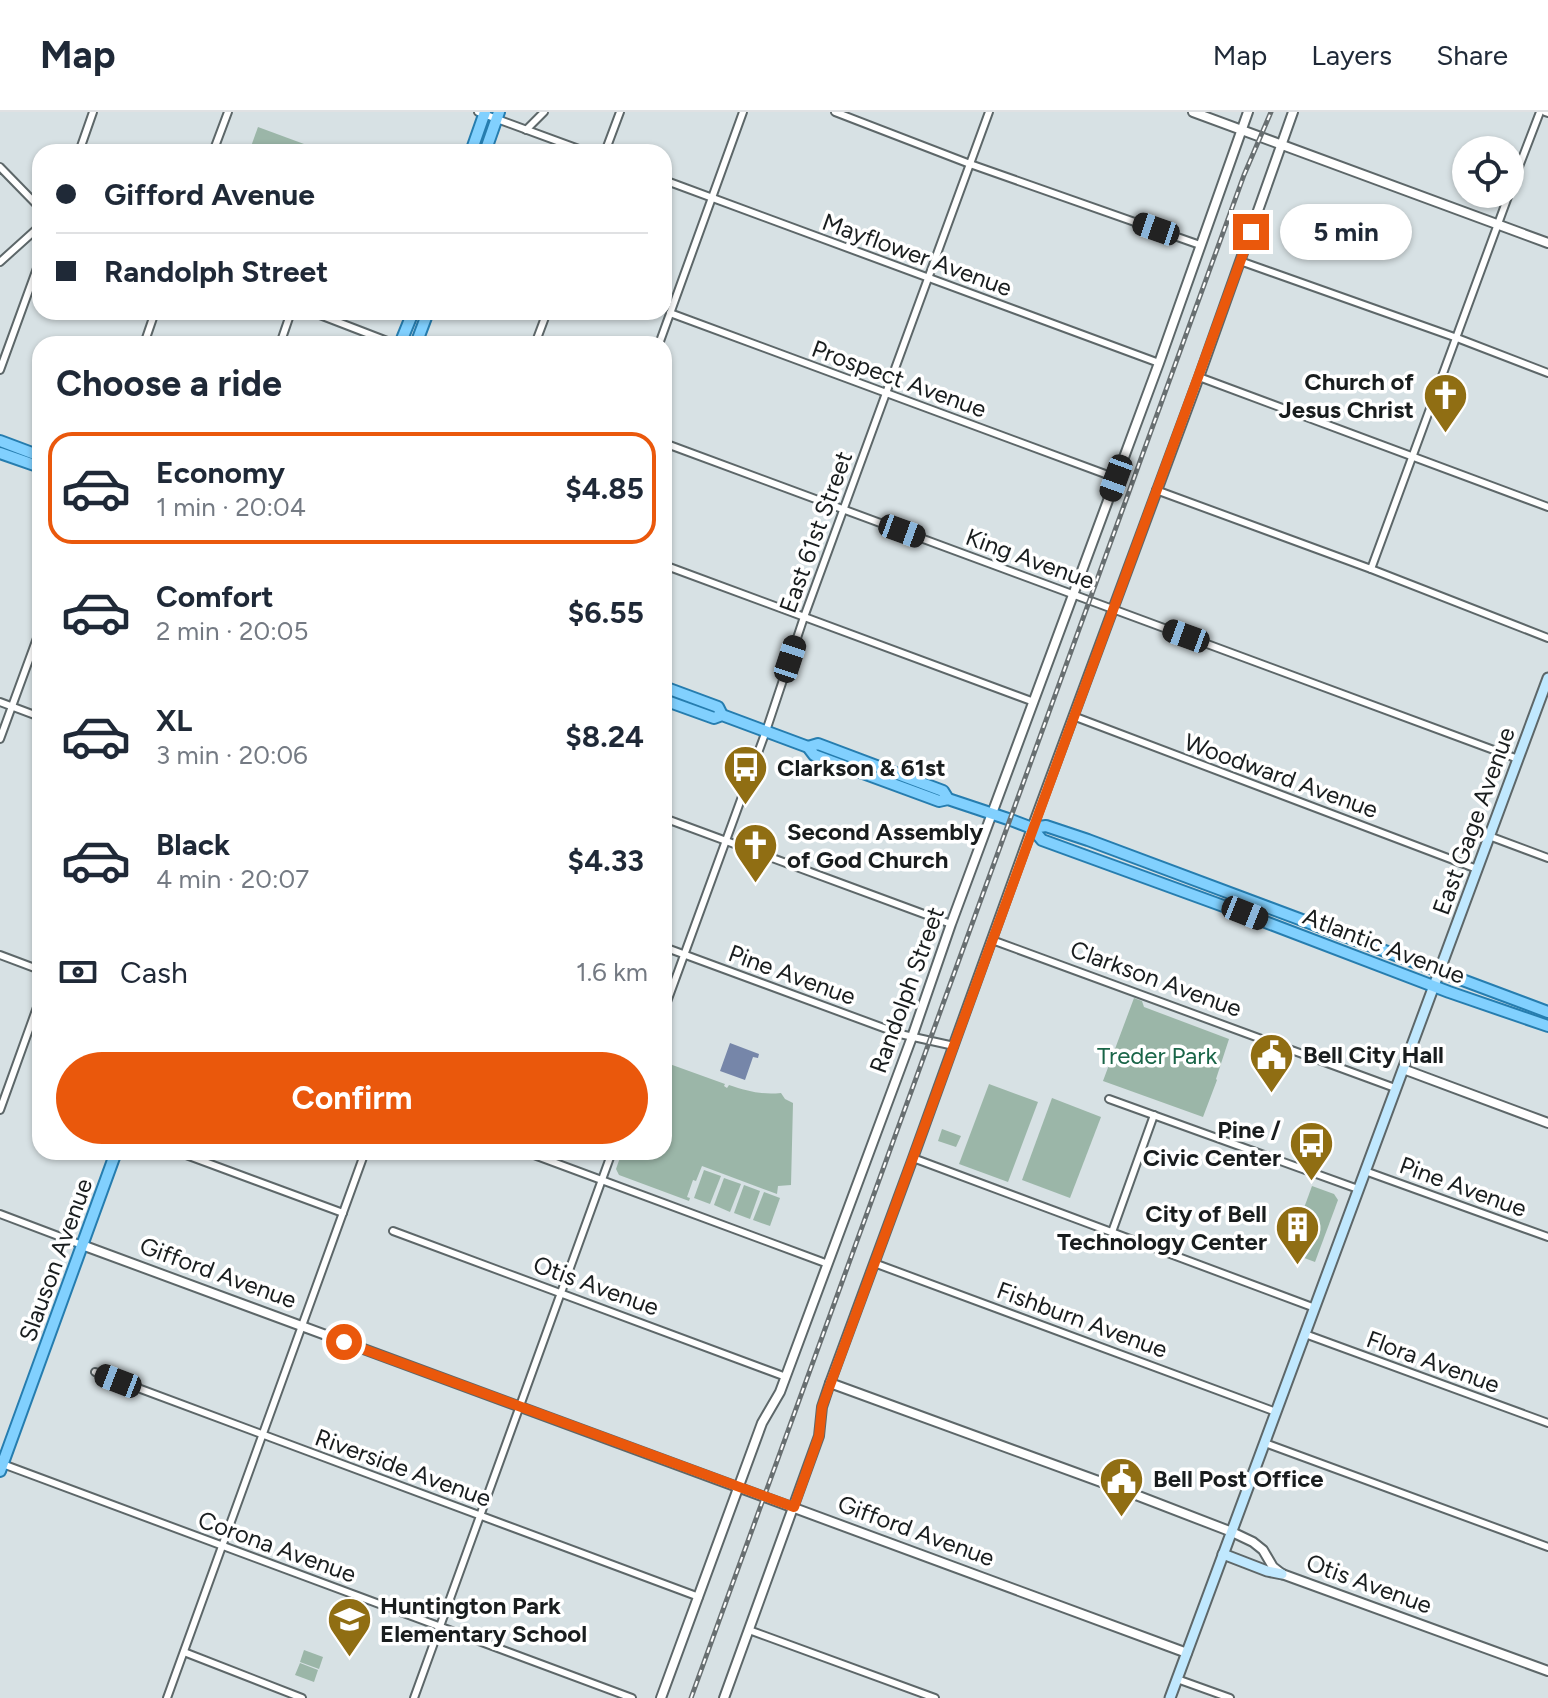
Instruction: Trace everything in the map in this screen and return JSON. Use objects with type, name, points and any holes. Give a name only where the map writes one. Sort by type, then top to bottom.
[{"type":"main road","points":[[473,144],[482,113]]},
{"type":"main road","points":[[488,144],[498,115]]},
{"type":"main road","points":[[0,441],[32,453]]},
{"type":"main road","points":[[0,453],[32,464]]},
{"type":"main road","name":"East Gage Avenue","points":[[1170,1698],[1489,836],[1545,697],[1548,678]]},
{"type":"main road","points":[[672,690],[718,707],[722,715],[714,718],[672,703]]},
{"type":"main road","name":"Atlantic Avenue","points":[[722,715],[808,747],[818,744],[943,791],[948,799],[1032,828],[1046,826],[1088,840],[1548,1012]]},
{"type":"main road","name":"Atlantic Avenue","points":[[1032,828],[1042,840],[1236,910],[1433,987],[1548,1026]]},
{"type":"main road","name":"Slauson Avenue","points":[[1,1466],[113,1160]]},
{"type":"main road","points":[[1223,1554],[1282,1574]]},
{"type":"street","points":[[82,144],[93,112]]},
{"type":"street","points":[[216,144],[228,112]]},
{"type":"street","points":[[526,130],[544,112]]},
{"type":"street","points":[[608,144],[620,112]]},
{"type":"street","points":[[672,307],[743,112]]},
{"type":"street","points":[[835,112],[970,164],[1200,245]]},
{"type":"street","name":"East 61st Street","points":[[672,989],[989,112]]},
{"type":"street","points":[[1193,112],[1548,243]]},
{"type":"street","name":"Randolph Street","points":[[661,1698],[762,1423],[780,1392],[828,1264],[1248,112]]},
{"type":"street","points":[[724,1698],[819,1436],[822,1407],[830,1383],[1293,112]]},
{"type":"street","points":[[1524,158],[1544,112]]},
{"type":"street","points":[[482,113],[498,115],[526,130],[565,144]]},
{"type":"street","points":[[0,167],[32,200]]},
{"type":"street","name":"Mayflower Avenue","points":[[672,183],[1159,363]]},
{"type":"street","points":[[1371,569],[1503,208]]},
{"type":"street","points":[[0,262],[32,233]]},
{"type":"street","points":[[1240,261],[1548,373]]},
{"type":"street","points":[[0,370],[32,282]]},
{"type":"street","name":"Prospect Avenue","points":[[672,314],[1116,478]]},
{"type":"street","points":[[334,320],[376,336]]},
{"type":"street","points":[[1199,377],[1548,507]]},
{"type":"street","name":"King Avenue","points":[[672,446],[1518,759]]},
{"type":"street","points":[[1156,490],[1548,638]]},
{"type":"street","points":[[672,568],[1034,702]]},
{"type":"street","points":[[0,739],[32,652]]},
{"type":"street","points":[[0,702],[32,714]]},
{"type":"street","name":"Woodward Avenue","points":[[1073,716],[1477,869]]},
{"type":"street","points":[[672,821],[951,924]]},
{"type":"street","points":[[1489,836],[1548,858]]},
{"type":"street","name":"Clarkson Avenue","points":[[992,940],[1395,1088]]},
{"type":"street","name":"Pine Avenue","points":[[672,950],[876,1026],[954,1046]]},
{"type":"street","points":[[0,955],[32,967]]},
{"type":"street","points":[[0,1110],[32,1021]]},
{"type":"street","points":[[1403,1069],[1548,1123]]},
{"type":"street","points":[[1109,1099],[1358,1189]]},
{"type":"street","points":[[1112,1232],[1154,1115]]},
{"type":"street","points":[[913,1158],[1315,1308]]},
{"type":"street","points":[[200,1160],[343,1213]]},
{"type":"street","points":[[167,1698],[362,1160]]},
{"type":"street","points":[[548,1160],[828,1264]]},
{"type":"street","points":[[414,1698],[609,1160]]},
{"type":"street","name":"Pine Avenue","points":[[1365,1171],[1548,1237]]},
{"type":"street","name":"Gifford Avenue","points":[[0,1214],[1187,1653]]},
{"type":"street","name":"Otis Avenue","points":[[393,1231],[786,1377]]},
{"type":"street","name":"Fishburn Avenue","points":[[874,1263],[1277,1412]]},
{"type":"street","name":"Flora Avenue","points":[[1305,1334],[1548,1423]]},
{"type":"street","name":"Riverside Avenue","points":[[95,1372],[699,1597]]},
{"type":"street","name":"Otis Avenue","points":[[830,1383],[1232,1532],[1263,1550],[1273,1567],[1282,1574],[1548,1671]]},
{"type":"street","points":[[1265,1443],[1548,1547]]},
{"type":"street","name":"Corona Avenue","points":[[1,1466],[632,1698]]},
{"type":"street","points":[[749,1630],[935,1698]]},
{"type":"street","points":[[184,1652],[302,1698]]},
{"type":"street","points":[[1177,1679],[1230,1698]]},
{"type":"green space","points":[[258,127],[304,144],[252,144]]},
{"type":"green space","name":"Treder Park","points":[[1134,998],[1142,1001],[1144,1007],[1229,1039],[1203,1117],[1103,1081]]},
{"type":"green space","points":[[672,1065],[725,1084],[727,1088],[729,1085],[754,1092],[781,1093],[793,1103],[791,1185],[778,1186],[777,1194],[702,1166],[696,1181],[693,1180],[687,1197],[689,1201],[619,1175],[616,1169],[619,1160],[672,1160]]},
{"type":"green space","points":[[989,1084],[1038,1102],[1008,1182],[959,1164]]},
{"type":"green space","points":[[1052,1098],[1101,1117],[1070,1198],[1022,1180]]},
{"type":"green space","points":[[942,1129],[961,1136],[956,1147],[938,1141]]},
{"type":"green space","points":[[704,1170],[721,1176],[710,1204],[694,1198]]},
{"type":"green space","points":[[724,1178],[741,1184],[730,1212],[714,1205]]},
{"type":"green space","points":[[744,1185],[760,1191],[750,1219],[734,1213]]},
{"type":"green space","points":[[1312,1186],[1334,1194],[1338,1200],[1315,1262],[1288,1252]]},
{"type":"green space","points":[[764,1192],[780,1198],[770,1226],[753,1220]]},
{"type":"green space","points":[[304,1650],[323,1657],[319,1669],[300,1662]]},
{"type":"green space","points":[[300,1663],[318,1670],[314,1682],[295,1675]]},
{"type":"water","points":[[730,1043],[759,1054],[758,1058],[753,1057],[745,1080],[720,1071]]},
{"type":"railway","points":[[691,1698],[1244,175],[1271,112]]},
{"type":"place","name":"Church of Jesus Christ","points":[[1445,435]]},
{"type":"place","name":"Clarkson & 61st","points":[[746,807]]},
{"type":"place","name":"Second Assembly of God Church","points":[[756,885]]},
{"type":"place","name":"Bell City Hall","points":[[1272,1094]]},
{"type":"place","name":"Pine / Civic Center","points":[[1312,1183]]},
{"type":"place","name":"City of Bell Technology Center","points":[[1298,1267]]},
{"type":"place","name":"Bell Post Office","points":[[1122,1518]]},
{"type":"place","name":"Huntington Park Elementary School","points":[[349,1659]]},
{"type":"route","points":[[344,1342],[794,1507],[819,1436],[822,1407],[1251,232]]}]
